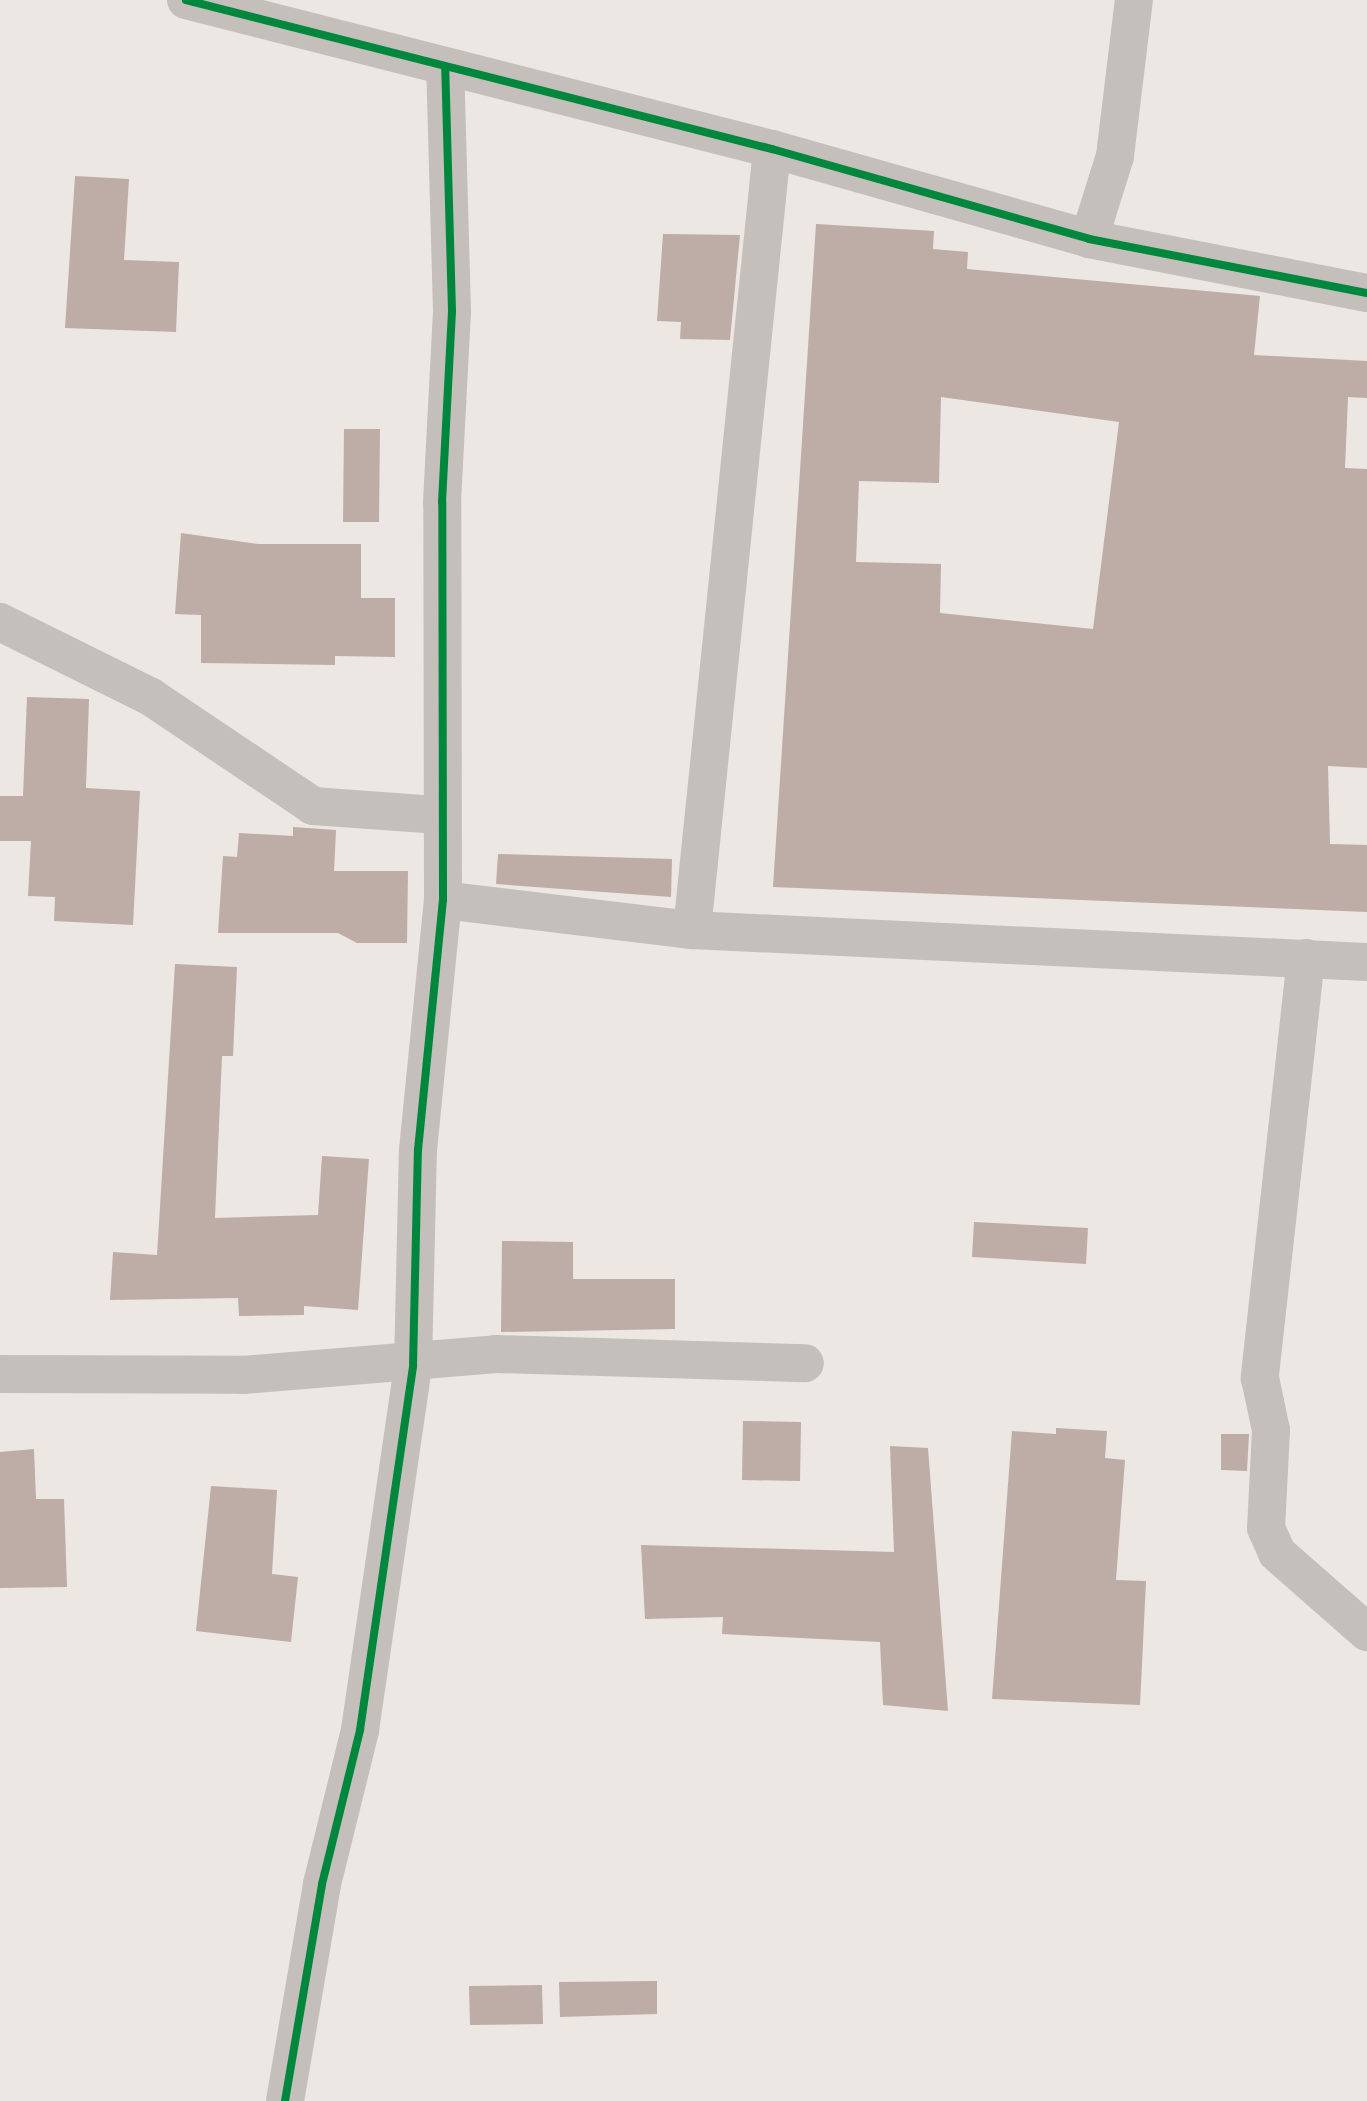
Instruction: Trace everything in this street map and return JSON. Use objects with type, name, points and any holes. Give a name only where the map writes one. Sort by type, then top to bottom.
[{"type":"street","points":[[186,0],[772,149],[1089,239],[1367,293]]},
{"type":"street","points":[[1089,239],[1115,156],[1134,0]]},
{"type":"street","points":[[285,2101],[322,1884],[362,1715],[413,1366],[418,1150],[443,900],[440,815],[442,502],[452,311],[445,67]]},
{"type":"street","points":[[692,930],[772,149]]},
{"type":"street","points":[[0,622],[151,697],[313,806],[440,815]]},
{"type":"street","points":[[443,900],[692,930],[1367,962]]},
{"type":"street","points":[[1306,958],[1260,1378],[1271,1430],[1266,1528],[1277,1553],[1367,1632]]},
{"type":"street","points":[[0,1374],[243,1375],[413,1366],[496,1354],[805,1363]]},
{"type":"building","points":[[75,176],[129,179],[124,260],[179,262],[176,332],[65,328]]},
{"type":"building","points":[[816,224],[934,231],[933,249],[968,252],[967,269],[1260,296],[1254,355],[1367,361],[1367,398],[1348,397],[1345,468],[1367,469],[1367,768],[1328,766],[1330,844],[1367,845],[1367,912],[773,887]],"holes":[[[941,397],[1119,422],[1093,629],[940,613],[941,564],[856,562],[859,481],[939,483]]]},
{"type":"building","points":[[663,234],[740,235],[730,340],[680,339],[681,322],[657,321]]},
{"type":"building","points":[[344,429],[380,429],[379,522],[343,522]]},
{"type":"building","points":[[181,533],[258,544],[361,544],[361,598],[395,598],[395,657],[335,656],[335,665],[201,663],[201,615],[175,614]]},
{"type":"building","points":[[27,697],[89,699],[86,788],[140,791],[133,925],[54,921],[55,897],[28,896],[31,841],[0,841],[0,796],[23,796]]},
{"type":"building","points":[[293,827],[336,830],[334,871],[408,871],[407,943],[357,943],[338,933],[218,933],[223,856],[237,857],[239,833],[293,836]]},
{"type":"building","points":[[498,854],[672,859],[671,897],[496,884]]},
{"type":"building","points":[[175,964],[237,967],[233,1056],[222,1056],[215,1218],[318,1215],[322,1156],[369,1159],[358,1310],[304,1306],[304,1315],[239,1316],[238,1298],[110,1300],[113,1252],[157,1255]]},
{"type":"building","points":[[974,1222],[1088,1228],[1086,1264],[972,1257]]},
{"type":"building","points":[[502,1241],[573,1242],[573,1279],[675,1279],[675,1329],[501,1332]]},
{"type":"building","points":[[743,1421],[801,1422],[800,1481],[742,1480]]},
{"type":"building","points":[[1056,1428],[1107,1431],[1105,1458],[1125,1460],[1116,1580],[1146,1581],[1140,1705],[992,1699],[1012,1431],[1056,1434]]},
{"type":"building","points":[[1221,1434],[1249,1434],[1247,1471],[1221,1470]]},
{"type":"building","points":[[890,1446],[928,1448],[948,1711],[883,1705],[880,1642],[722,1634],[723,1617],[645,1619],[641,1545],[894,1552]]},
{"type":"building","points":[[34,1449],[36,1499],[64,1499],[67,1587],[0,1588],[0,1452]]},
{"type":"building","points":[[211,1486],[277,1490],[272,1574],[298,1577],[291,1642],[196,1631]]},
{"type":"building","points":[[657,1981],[657,2014],[560,2017],[559,1982]]},
{"type":"building","points":[[542,1985],[543,2024],[470,2025],[469,1986]]},
{"type":"cycle path","points":[[186,0],[772,149],[1089,239],[1367,293]]},
{"type":"cycle path","points":[[285,2101],[322,1884],[360,1730],[413,1366],[418,1150],[443,900],[442,502],[452,311],[445,67]]}]
